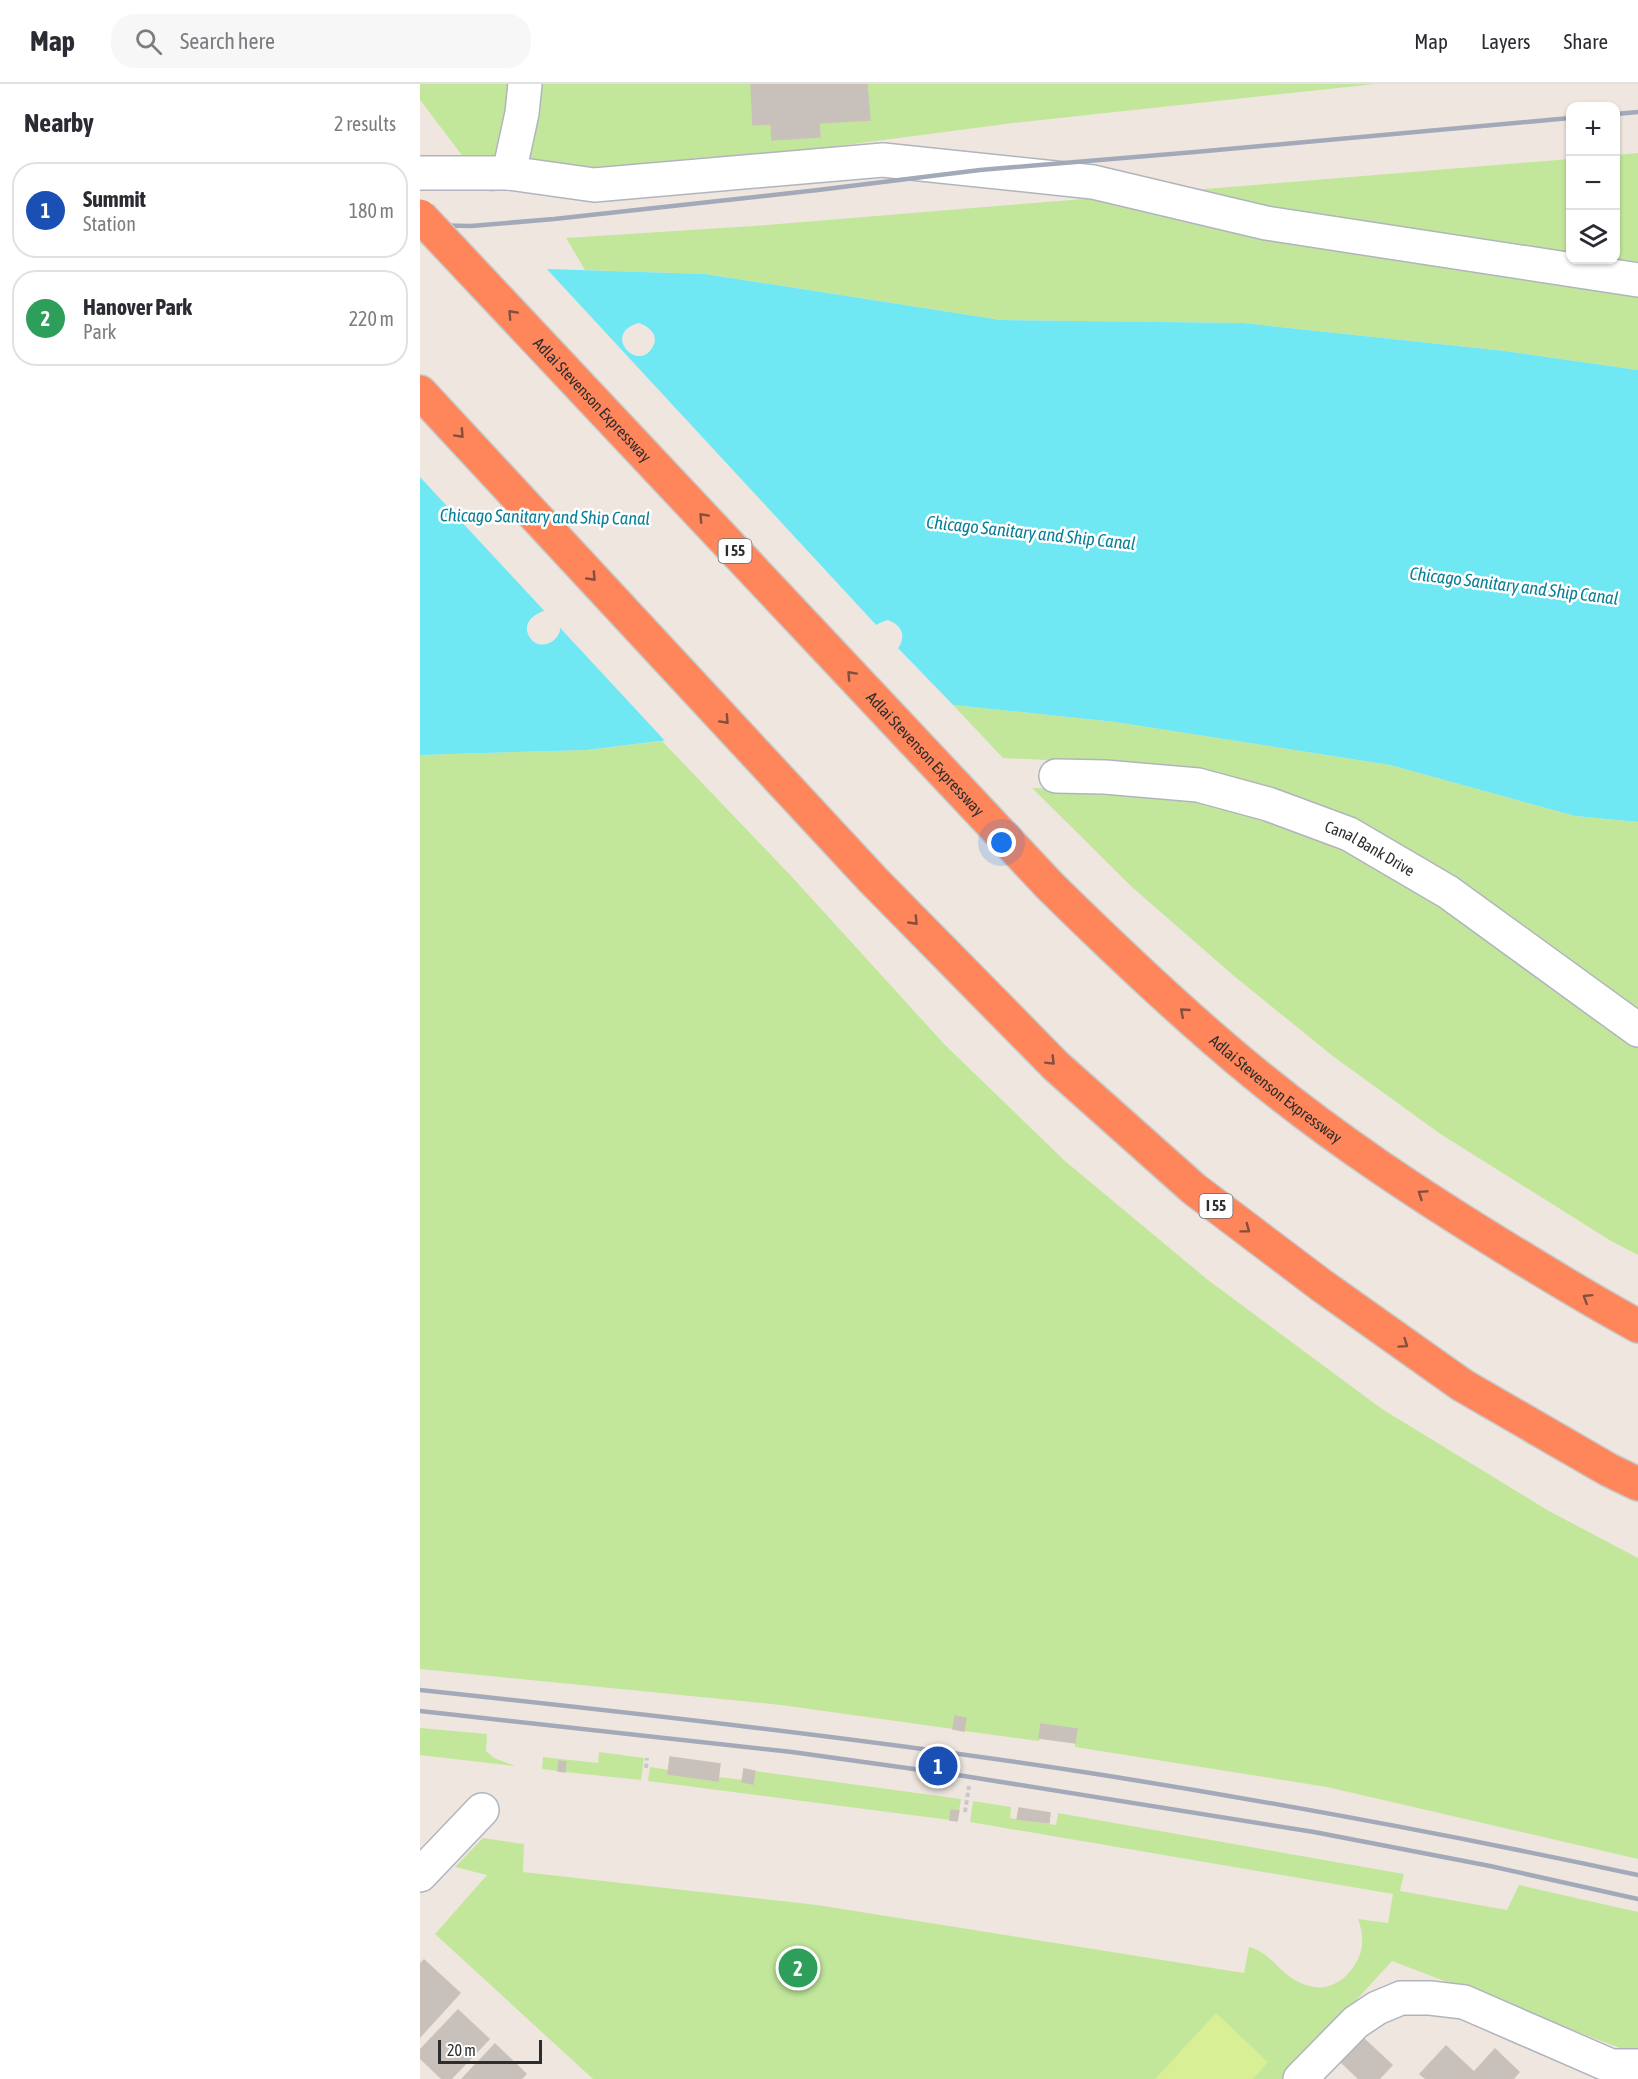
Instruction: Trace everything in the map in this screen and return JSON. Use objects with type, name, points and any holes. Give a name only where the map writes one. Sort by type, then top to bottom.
[{"type":"highway","name":"Adlai Stevenson Expressway","points":[[420,216],[1050,886],[1139,974],[1255,1074],[1343,1140],[1453,1216],[1598,1305],[1638,1326]]},
{"type":"highway","name":"I 55","points":[[420,392],[873,880],[1056,1066],[1194,1189],[1321,1285],[1462,1385],[1638,1485]]},
{"type":"street","points":[[509,173],[522,113],[525,84]]},
{"type":"street","points":[[420,173],[509,173],[594,185],[883,160],[1093,182],[1266,223],[1638,280]]},
{"type":"street","name":"Canal Bank Drive","points":[[1056,776],[1198,784],[1268,804],[1349,834],[1448,892],[1638,1030]]},
{"type":"street","points":[[420,1875],[482,1810]]},
{"type":"street","points":[[1300,2079],[1356,2022],[1377,2008],[1401,1998],[1430,1998],[1464,2002],[1616,2070]]},
{"type":"path","points":[[646,1768],[647,1758]]},
{"type":"path","points":[[965,1812],[969,1786]]},
{"type":"green space","points":[[420,84],[1375,84],[1013,123],[490,192],[420,100]]},
{"type":"green space","points":[[1638,153],[1638,370],[1505,351],[1243,323],[1001,320],[705,274],[585,270],[566,238],[767,225],[1566,159],[1566,264],[1620,264],[1620,155]]},
{"type":"green space","points":[[953,705],[1115,722],[1390,765],[1575,816],[1638,822],[1638,1017],[1403,850],[1088,762],[1003,758]]},
{"type":"green space","points":[[662,741],[792,877],[945,1045],[1065,1161],[1208,1280],[1382,1409],[1549,1511],[1638,1558],[1638,1859],[1327,1787],[1075,1747],[1076,1729],[1042,1724],[1039,1741],[964,1731],[966,1718],[955,1716],[953,1729],[781,1705],[420,1669],[420,755],[587,750]]},
{"type":"green space","points":[[1032,788],[1200,799],[1278,821],[1366,857],[1444,902],[1638,1047],[1638,1255],[1611,1241],[1439,1133],[1334,1057],[1234,976],[1133,888]]},
{"type":"green space","points":[[420,1728],[487,1734],[486,1751],[494,1758],[515,1766],[420,1755]]},
{"type":"green space","points":[[599,1752],[644,1758],[641,1780],[565,1772],[559,1761],[558,1771],[542,1769],[543,1757],[598,1763]]},
{"type":"green space","points":[[650,1767],[669,1770],[668,1774],[717,1781],[718,1777],[743,1780],[743,1782],[753,1784],[755,1771],[961,1799],[959,1811],[952,1810],[950,1820],[648,1781]]},
{"type":"green space","points":[[973,1801],[1011,1807],[1010,1818],[1056,1825],[1058,1813],[1404,1874],[1400,1891],[1507,1910],[1519,1885],[1638,1912],[1638,2055],[1392,1961],[1284,2079],[593,2079],[435,1934],[487,1875],[455,1867],[483,1838],[524,1844],[523,1872],[817,1905],[1244,1973],[1249,1947],[1265,1955],[1293,1979],[1314,1987],[1339,1982],[1352,1970],[1360,1954],[1362,1942],[1358,1919],[1388,1923],[1393,1894],[970,1822]]},
{"type":"green space","points":[[1216,2013],[1268,2062],[1253,2079],[1155,2079]]},
{"type":"water","name":"Chicago Sanitary and Ship Canal","points":[[420,265],[705,274],[1001,320],[1243,323],[1505,351],[1638,370],[1638,822],[1575,816],[1390,765],[1115,722],[953,705],[587,750],[420,755]],"holes":[[[639,323],[653,333],[655,340],[646,355],[638,356],[631,354],[622,342],[623,335],[628,328]],[[544,611],[555,617],[560,624],[560,632],[556,638],[543,645],[535,643],[527,631],[530,620]],[[888,620],[900,629],[902,638],[895,652],[878,651],[870,637],[878,624]]]},
{"type":"pier","points":[[420,262],[544,266],[878,627],[873,637],[875,644],[887,651],[896,646],[956,708],[667,743],[420,477]]},
{"type":"building","points":[[751,84],[867,84],[870,120],[819,123],[820,137],[772,140],[771,124],[753,125]]},
{"type":"building","points":[[955,1716],[966,1718],[964,1731],[953,1729]]},
{"type":"building","points":[[1041,1724],[1077,1729],[1075,1743],[1039,1738]]},
{"type":"building","points":[[670,1757],[720,1764],[718,1781],[668,1774]]},
{"type":"building","points":[[559,1761],[566,1762],[565,1772],[558,1771]]},
{"type":"building","points":[[744,1769],[755,1771],[753,1784],[742,1782]]},
{"type":"building","points":[[1019,1808],[1050,1813],[1049,1823],[1017,1819]]},
{"type":"building","points":[[951,1810],[959,1811],[957,1821],[950,1820]]},
{"type":"building","points":[[424,1960],[460,1993],[420,2037],[420,1964]]},
{"type":"building","points":[[458,2010],[489,2039],[451,2079],[442,2079],[420,2058],[420,2050]]},
{"type":"building","points":[[1363,2038],[1392,2065],[1379,2079],[1359,2079],[1341,2062]]},
{"type":"building","points":[[495,2044],[526,2074],[521,2079],[462,2079]]},
{"type":"building","points":[[1446,2046],[1474,2072],[1495,2049],[1519,2072],[1513,2079],[1426,2079],[1420,2074]]},
{"type":"railway","points":[[1620,114],[1638,112]]},
{"type":"railway","points":[[420,225],[471,226],[554,219],[980,170],[1566,118]]},
{"type":"railway","points":[[420,1690],[755,1728],[1090,1773],[1365,1820],[1638,1875]]},
{"type":"railway","points":[[420,1711],[792,1752],[964,1776],[1314,1832],[1490,1866],[1638,1899]]},
{"type":"place","name":"Summit","points":[[938,1766]]},
{"type":"place","name":"Hanover Park","points":[[798,1968]]}]
